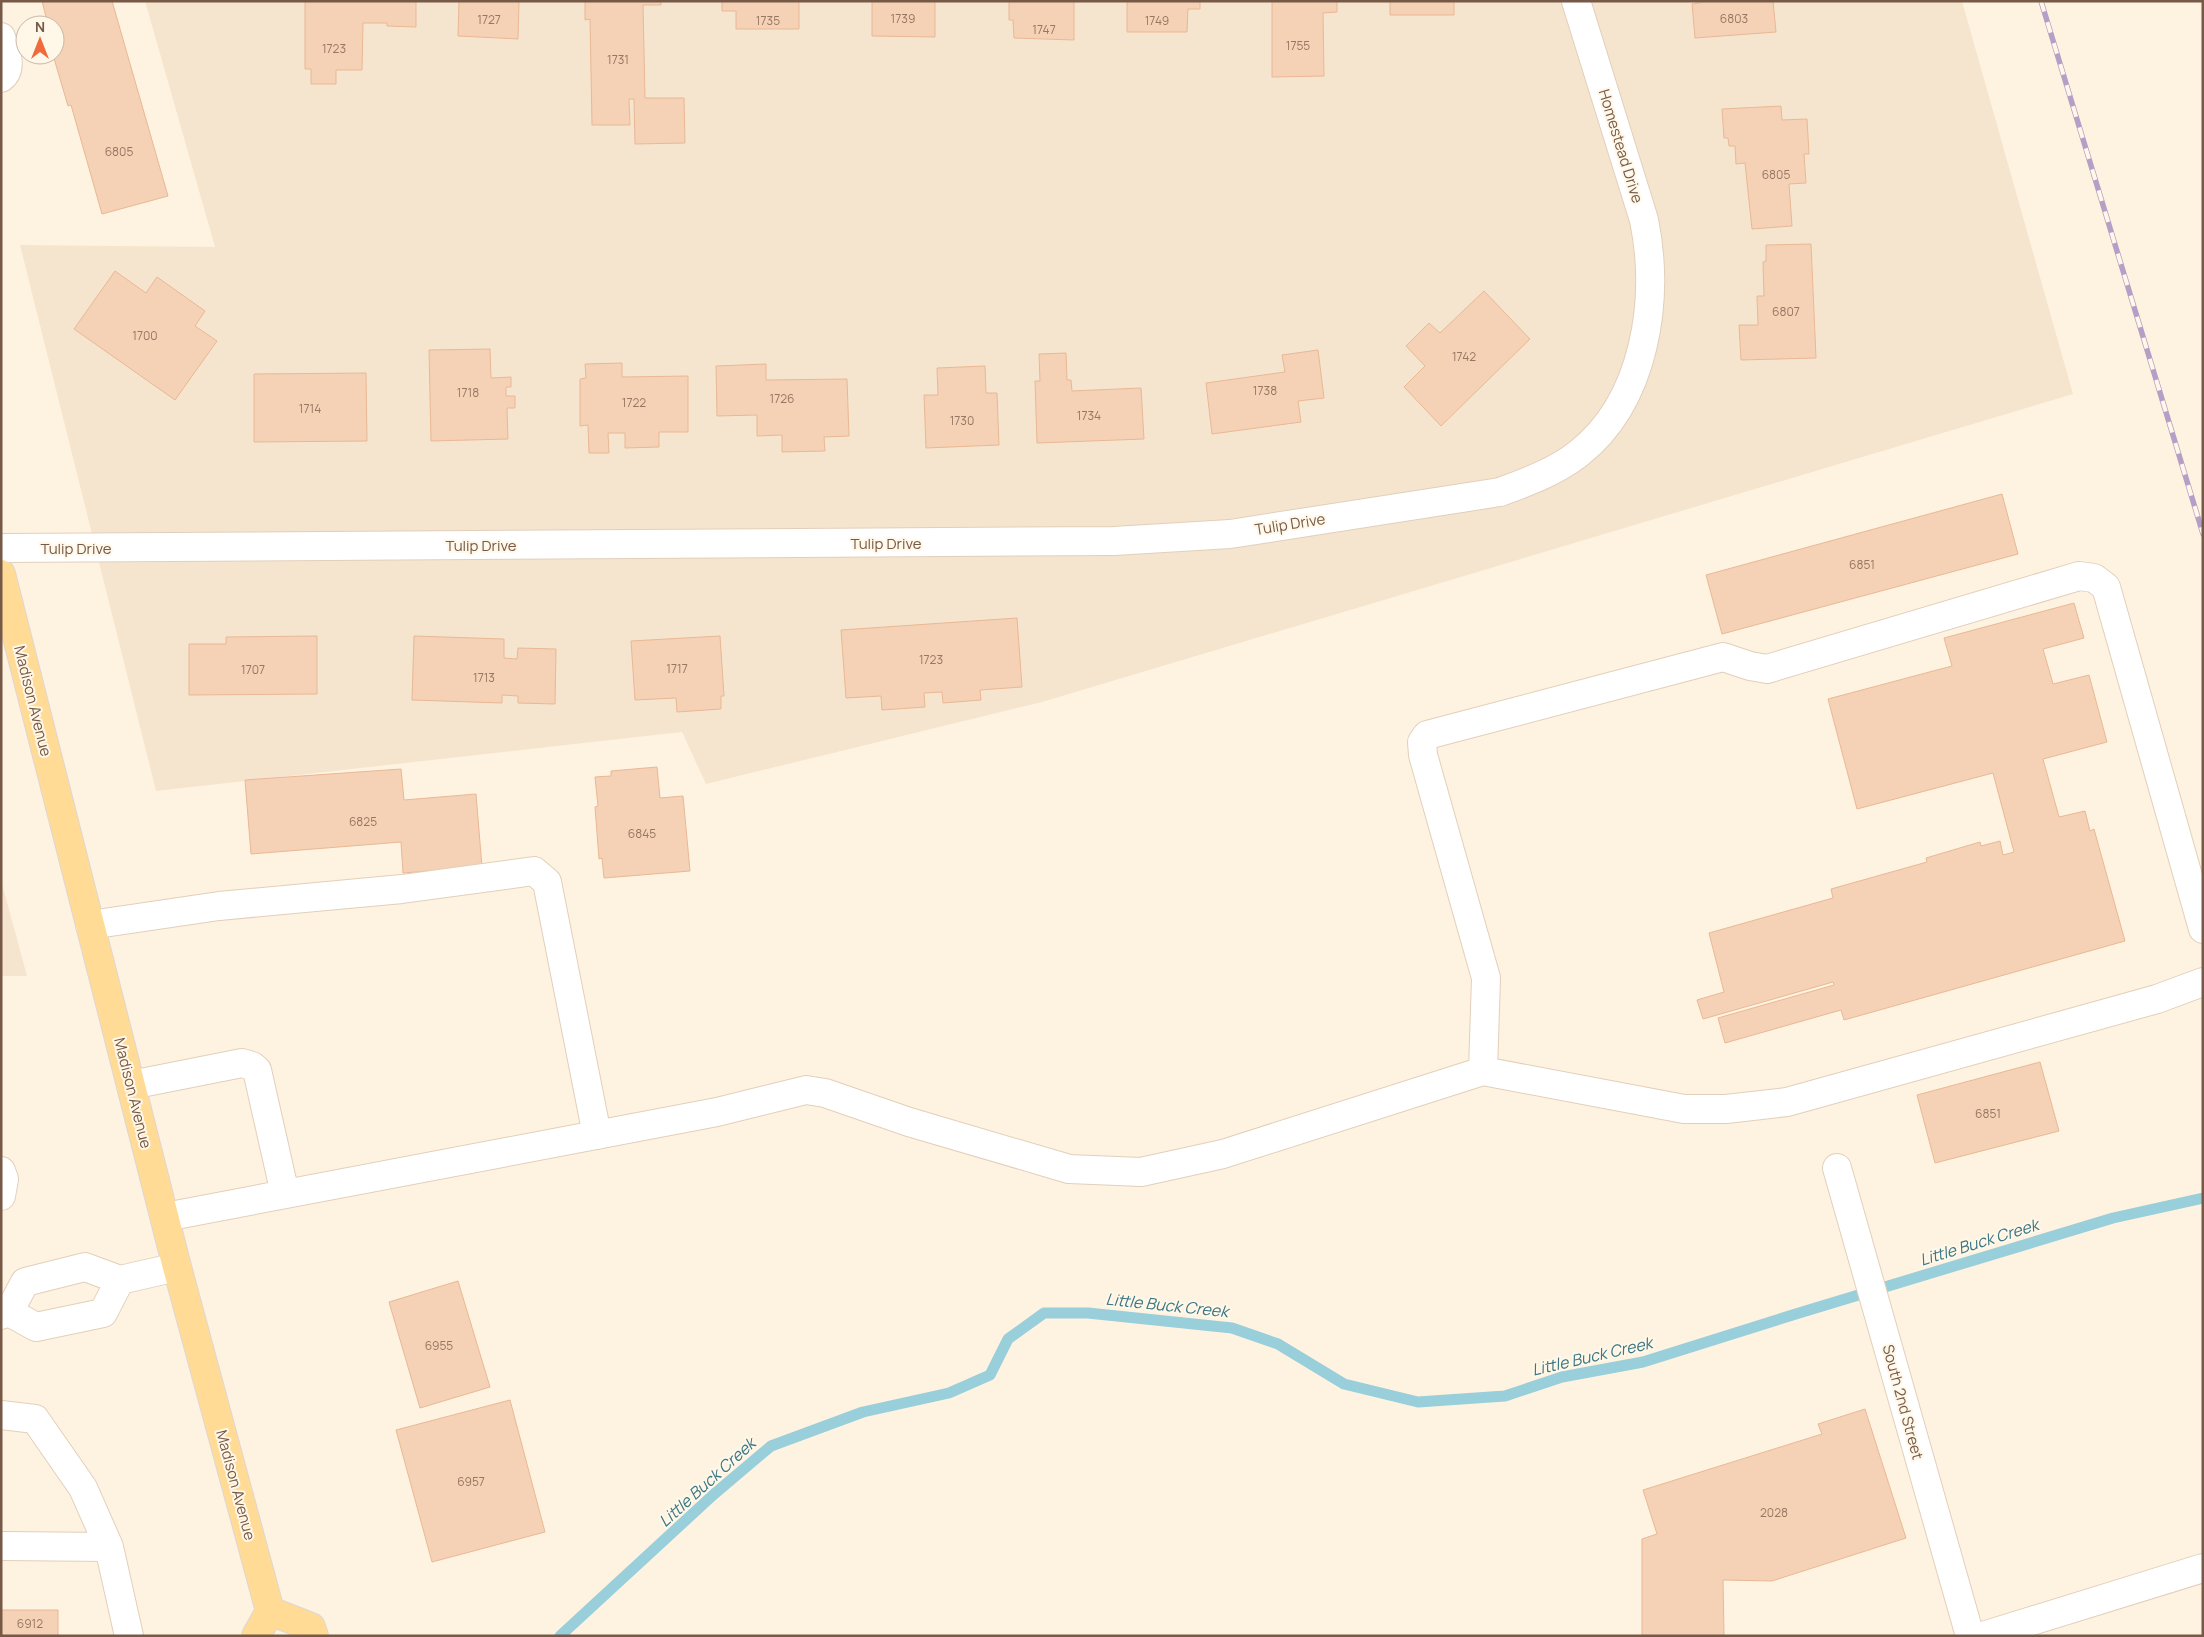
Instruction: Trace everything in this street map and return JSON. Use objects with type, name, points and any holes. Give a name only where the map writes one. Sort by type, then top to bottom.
[{"type":"main road","name":"Madison Avenue","points":[[2,579],[177,1266],[270,1611]]},
{"type":"main road","points":[[256,1636],[270,1611],[311,1628],[314,1636]]},
{"type":"street","name":"Homestead Drive","points":[[1576,1],[1644,220],[1650,259],[1650,294]]},
{"type":"street","points":[[1,37],[8,65],[5,74],[1,78]]},
{"type":"street","name":"Tulip Drive","points":[[1,548],[1114,541],[1230,534],[1500,492],[1533,480],[1578,454],[1613,416],[1622,401],[1636,366],[1645,330],[1650,294]]},
{"type":"street","points":[[1482,1071],[1486,978],[1423,756],[1422,742],[1427,735],[1723,657],[1750,666],[1767,668],[2079,576],[2094,578],[2106,587],[2203,929]]},
{"type":"street","points":[[90,925],[219,906],[402,889],[534,871],[547,882],[597,1135]]},
{"type":"street","points":[[165,1217],[718,1112],[806,1090],[825,1093],[909,1122],[1069,1169],[1142,1172],[1223,1154],[1482,1071],[1684,1109],[1726,1109],[1787,1102],[2158,999],[2203,982]]},
{"type":"street","points":[[131,1085],[242,1063],[252,1066],[257,1070],[285,1194]]},
{"type":"street","name":"South 2nd Street","points":[[1837,1168],[1970,1636]]},
{"type":"street","points":[[1,1170],[4,1179],[1,1196]]},
{"type":"street","points":[[120,1280],[103,1313],[36,1327],[5,1314],[25,1282],[85,1267],[120,1280],[177,1266]]},
{"type":"street","points":[[1,1415],[35,1419],[83,1488],[109,1547],[129,1636]]},
{"type":"street","points":[[1,1546],[109,1547]]},
{"type":"street","points":[[1983,1636],[2203,1568]]},
{"type":"shaded area","points":[[145,1],[1962,1],[2073,394],[1042,702],[706,784],[682,732],[156,791],[20,245],[215,247]]},
{"type":"shaded area","points":[[1,880],[27,976],[1,976]]},
{"type":"building","points":[[42,1],[112,1],[168,196],[102,214],[71,105],[68,106],[56,65],[65,65],[65,15],[46,15]]},
{"type":"building","points":[[305,1],[416,1],[416,27],[387,26],[387,23],[363,23],[362,70],[336,70],[336,84],[311,84],[311,69],[305,69]]},
{"type":"building","points":[[459,1],[519,1],[518,39],[458,36]]},
{"type":"building","points":[[585,1],[661,1],[661,5],[643,5],[645,98],[684,98],[685,143],[635,144],[634,99],[629,99],[630,125],[592,125],[590,19],[585,20]]},
{"type":"building","points":[[722,1],[799,1],[799,29],[736,29],[736,11],[722,11]]},
{"type":"building","points":[[872,1],[935,1],[935,37],[872,36]]},
{"type":"building","points":[[1009,1],[1074,1],[1074,40],[1014,38],[1013,20],[1009,20]]},
{"type":"building","points":[[1127,1],[1200,1],[1200,9],[1188,9],[1187,32],[1127,32]]},
{"type":"building","points":[[1272,1],[1337,1],[1337,12],[1323,13],[1324,76],[1272,77]]},
{"type":"building","points":[[1390,1],[1454,1],[1454,15],[1390,15]]},
{"type":"building","points":[[1700,1],[1773,1],[1776,32],[1695,38],[1692,4],[1700,3]]},
{"type":"building","points":[[1781,106],[1782,120],[1807,119],[1809,154],[1804,154],[1806,183],[1789,184],[1792,226],[1752,229],[1745,163],[1736,164],[1735,146],[1729,146],[1728,138],[1724,138],[1722,109]]},
{"type":"building","points":[[1811,244],[1816,358],[1741,360],[1739,325],[1758,325],[1757,296],[1764,296],[1763,262],[1766,261],[1766,245]]},
{"type":"building","points":[[115,271],[146,293],[157,277],[205,311],[195,326],[217,341],[175,400],[74,329]]},
{"type":"building","points":[[1484,291],[1530,339],[1441,426],[1404,387],[1425,366],[1406,346],[1429,323],[1440,333]]},
{"type":"building","points":[[490,349],[491,378],[511,377],[511,387],[506,387],[506,396],[515,396],[515,408],[507,408],[508,439],[431,441],[429,350]]},
{"type":"building","points":[[1318,350],[1324,398],[1298,401],[1301,422],[1212,434],[1206,383],[1285,372],[1282,355]]},
{"type":"building","points":[[1066,353],[1067,380],[1071,380],[1072,391],[1141,388],[1144,439],[1037,443],[1035,381],[1040,381],[1039,354]]},
{"type":"building","points":[[622,363],[622,377],[688,376],[688,432],[659,432],[659,447],[625,448],[625,433],[608,433],[609,453],[589,453],[588,425],[580,426],[580,379],[586,378],[585,364]]},
{"type":"building","points":[[766,364],[766,380],[847,379],[849,436],[824,437],[825,451],[782,452],[782,435],[757,436],[757,415],[717,416],[716,366]]},
{"type":"building","points":[[985,366],[986,393],[997,393],[999,445],[926,448],[924,395],[938,395],[937,368]]},
{"type":"building","points":[[366,373],[367,441],[254,442],[254,374]]},
{"type":"building","points":[[2002,494],[2018,554],[1722,634],[1706,575]]},
{"type":"building","points":[[2074,603],[2084,638],[2043,649],[2053,684],[2089,675],[2107,742],[2043,759],[2059,817],[2085,811],[2090,831],[2094,829],[2125,941],[1844,1020],[1841,1010],[1725,1043],[1718,1018],[1834,985],[1833,982],[1703,1019],[1697,1000],[1724,992],[1709,933],[1833,898],[1831,889],[1927,862],[1926,858],[1980,842],[1981,846],[2000,841],[2003,855],[2014,852],[1993,773],[1857,809],[1828,699],[1952,666],[1944,638]]},
{"type":"building","points":[[1017,618],[1022,687],[980,690],[981,700],[943,703],[942,692],[924,693],[925,707],[882,710],[881,696],[846,698],[841,630]]},
{"type":"building","points":[[317,636],[317,694],[189,695],[189,644],[226,644],[226,637]]},
{"type":"building","points":[[414,636],[504,639],[504,658],[517,659],[518,648],[556,649],[555,704],[518,703],[518,696],[502,695],[502,703],[412,700]]},
{"type":"building","points":[[720,636],[724,696],[721,696],[721,709],[677,712],[676,698],[635,700],[631,641]]},
{"type":"building","points":[[657,767],[660,798],[683,796],[690,871],[604,878],[602,858],[599,859],[595,807],[598,806],[595,777],[611,776],[611,771]]},
{"type":"building","points":[[401,769],[404,800],[476,794],[482,867],[403,873],[401,842],[251,854],[245,780]]},
{"type":"building","points":[[2040,1062],[2059,1131],[1935,1163],[1917,1095]]},
{"type":"building","points":[[458,1281],[490,1387],[420,1408],[389,1302]]},
{"type":"building","points":[[510,1400],[545,1532],[432,1562],[396,1430]]},
{"type":"building","points":[[1865,1409],[1906,1538],[1772,1581],[1723,1580],[1724,1636],[1642,1636],[1642,1539],[1657,1534],[1643,1490],[1822,1434],[1818,1424]]},
{"type":"building","points":[[1,1610],[58,1610],[58,1636],[1,1636]]},
{"type":"waterway","name":"Little Buck Creek","points":[[560,1636],[713,1495],[771,1446],[863,1412],[949,1393],[990,1375],[1008,1339],[1044,1313],[1088,1313],[1232,1328],[1278,1344],[1344,1384],[1418,1402],[1505,1396],[1562,1377],[1643,1362],[2113,1218],[2203,1198]]},
{"type":"railway","points":[[2041,1],[2203,534]]}]
